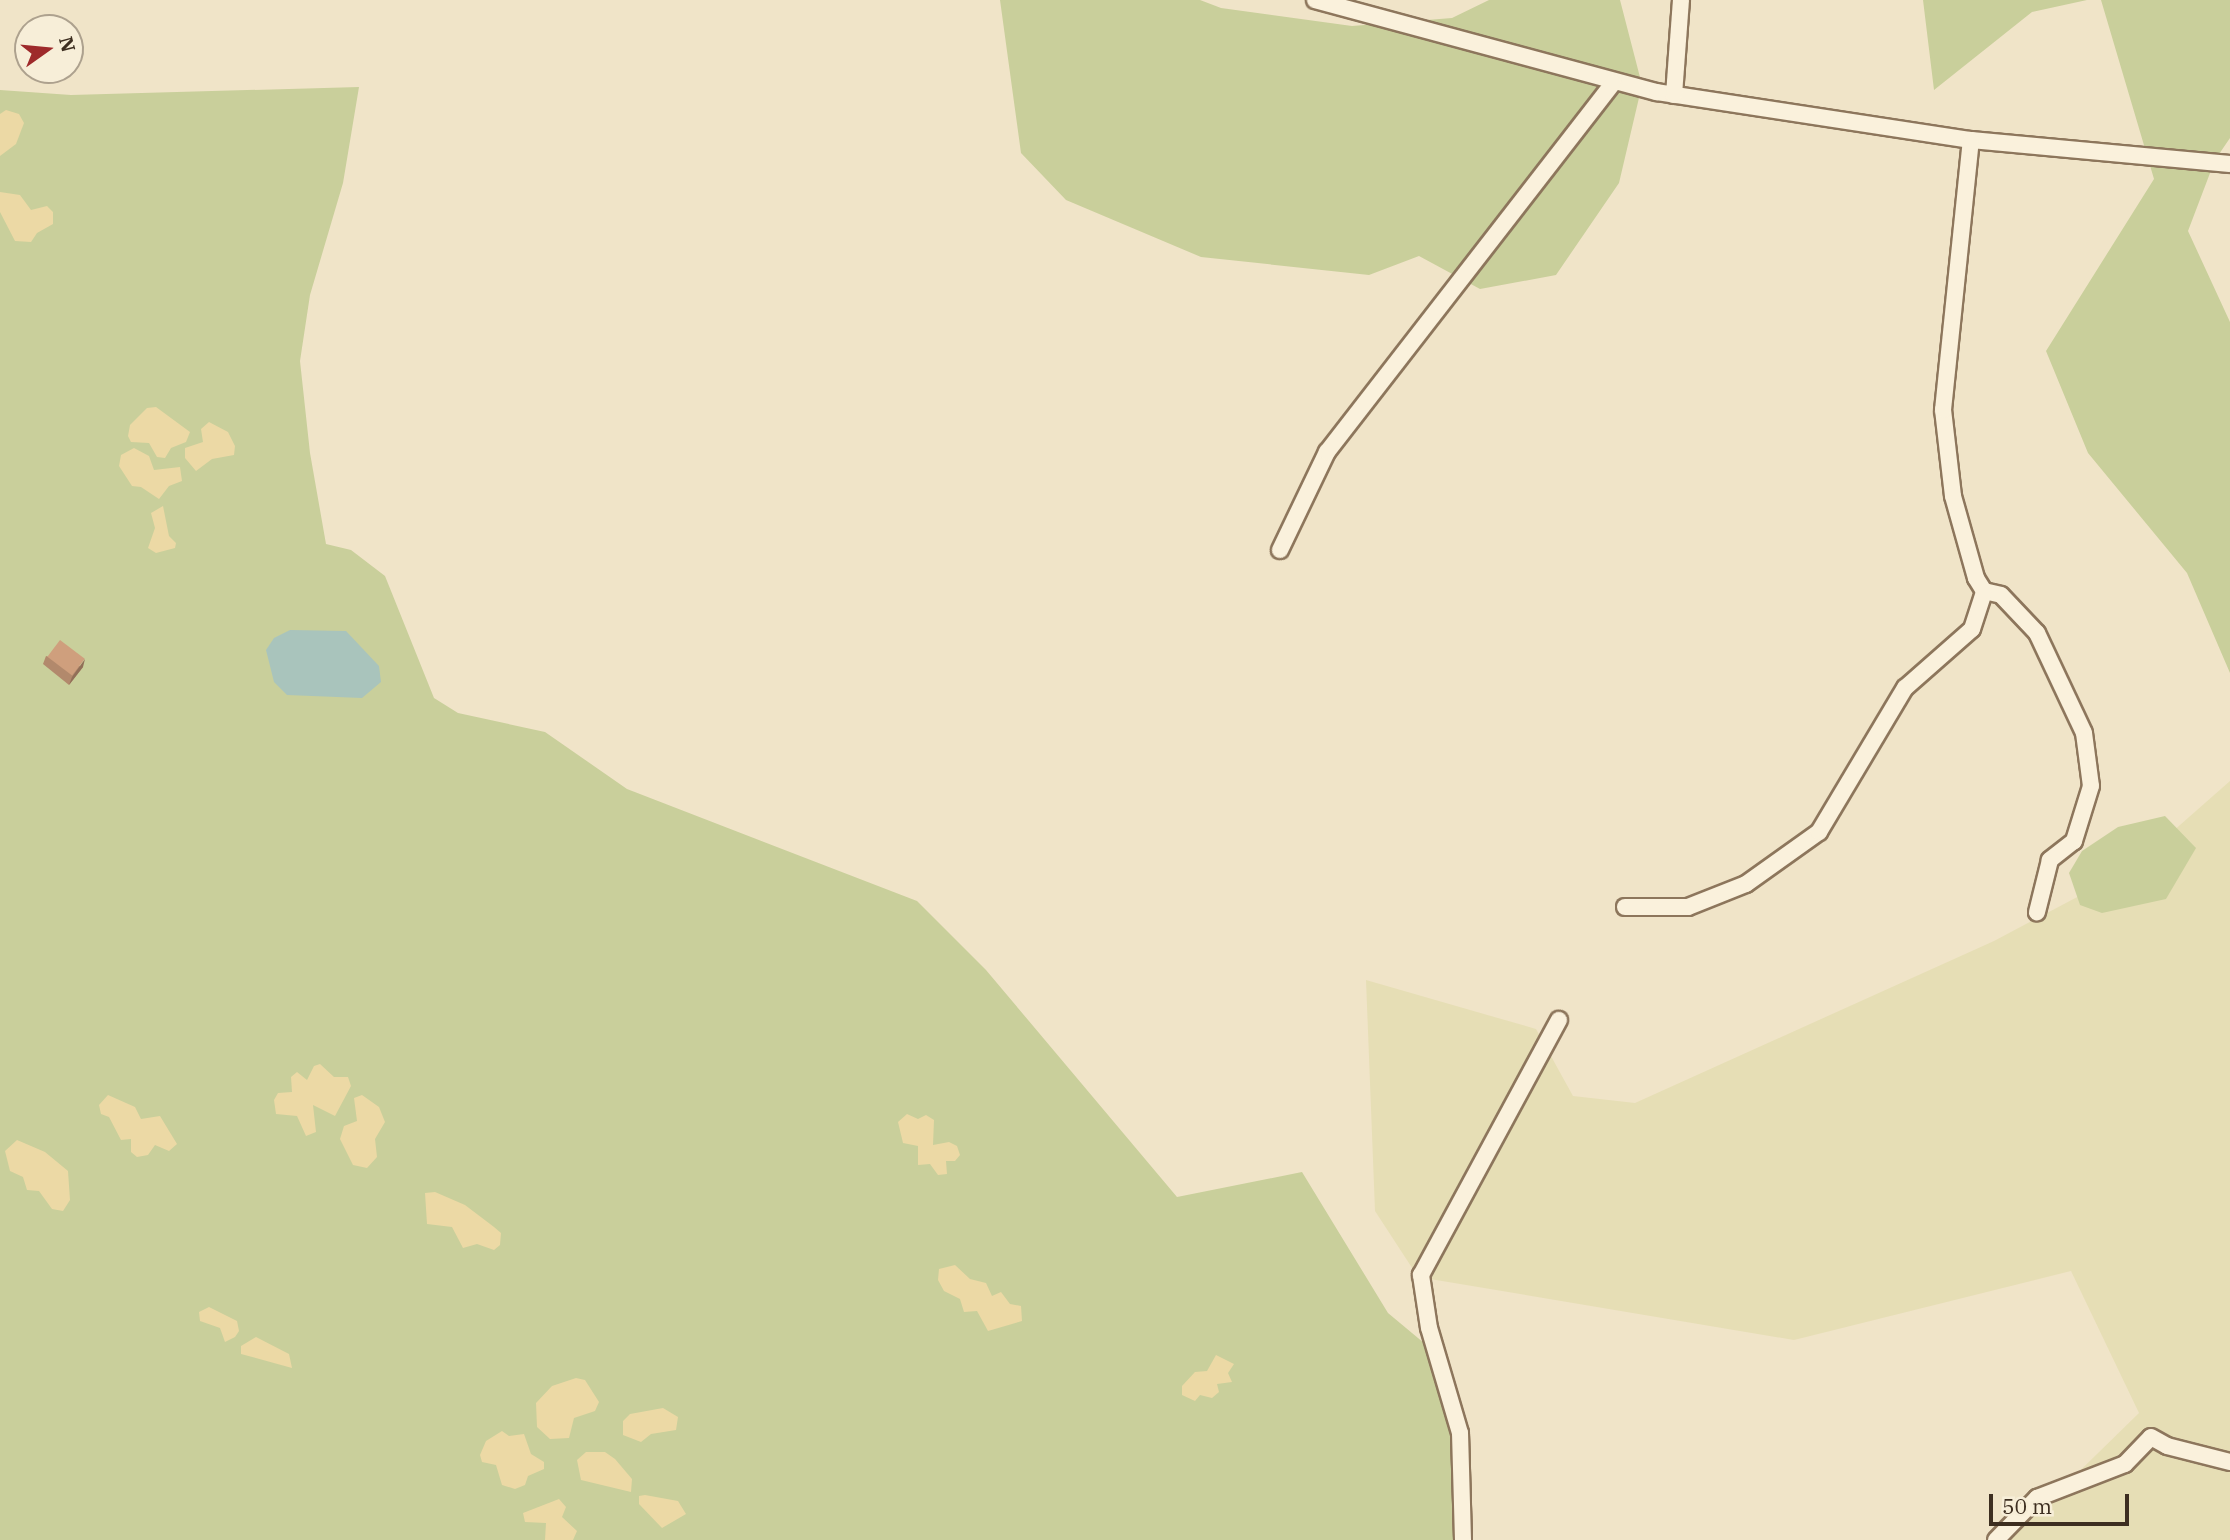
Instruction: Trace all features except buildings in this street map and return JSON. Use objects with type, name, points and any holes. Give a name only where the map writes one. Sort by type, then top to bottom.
[{"type":"street","points":[[1315,0],[1613,83],[1674,95],[1971,139],[2230,164]]},
{"type":"street","points":[[1674,95],[1681,0]]},
{"type":"street","points":[[1280,550],[1328,452],[1613,83]]},
{"type":"street","points":[[1971,139],[1943,410],[1953,496],[1976,578],[1984,591],[2001,595],[2037,633],[2084,733],[2091,786],[2074,841],[2050,860],[2037,912]]},
{"type":"street","points":[[1625,907],[1688,907],[1746,884],[1819,832],[1905,688],[1972,629],[1984,591]]},
{"type":"street","points":[[1463,1540],[1460,1433],[1429,1328],[1421,1275],[1559,1020]]},
{"type":"street","points":[[1996,1540],[2037,1498],[2125,1464],[2151,1437],[2167,1446],[2230,1462]]},
{"type":"shaded area","points":[[2230,781],[2230,1540],[2009,1540],[2139,1413],[2071,1271],[1794,1340],[1418,1277],[1375,1211],[1366,980],[1536,1029],[1573,1096],[1635,1103],[1994,941],[2130,869]]},
{"type":"green space","points":[[1000,0],[1200,0],[1221,8],[1352,26],[1452,18],[1489,0],[1620,0],[1642,85],[1619,183],[1556,275],[1480,289],[1419,256],[1369,275],[1201,257],[1066,200],[1021,153]]},
{"type":"green space","points":[[1923,0],[2087,0],[2032,12],[1934,90]]},
{"type":"green space","points":[[2101,0],[2230,0],[2230,138],[2215,160],[2188,231],[2230,322],[2230,673],[2187,573],[2088,453],[2046,351],[2154,179]]},
{"type":"green space","points":[[359,87],[343,183],[310,295],[300,361],[310,453],[326,544],[351,550],[385,576],[434,698],[458,713],[545,732],[627,789],[917,901],[986,970],[1177,1197],[1302,1172],[1388,1313],[1424,1343],[1453,1438],[1458,1540],[0,1540],[0,90],[71,95]]},
{"type":"green space","points":[[2165,816],[2196,848],[2166,899],[2102,913],[2080,905],[2069,873],[2082,851],[2118,827]]},
{"type":"sand","points":[[6,110],[19,114],[24,123],[16,144],[0,156],[0,114]]},
{"type":"sand","points":[[0,192],[20,195],[31,210],[47,206],[53,212],[53,224],[37,233],[31,242],[15,241],[0,212]]},
{"type":"sand","points":[[156,407],[190,432],[186,442],[171,448],[165,458],[157,457],[149,443],[131,442],[128,436],[130,425],[147,408]]},
{"type":"sand","points":[[209,422],[228,432],[235,446],[234,455],[212,459],[196,471],[185,458],[185,448],[203,442],[201,429]]},
{"type":"sand","points":[[134,448],[149,456],[154,470],[180,467],[182,481],[169,486],[159,499],[141,487],[132,486],[119,466],[121,455]]},
{"type":"sand","points":[[163,506],[169,536],[176,543],[175,548],[156,553],[148,548],[155,528],[151,513]]},
{"type":"sand","points":[[320,1064],[334,1077],[348,1077],[351,1086],[335,1116],[313,1105],[316,1132],[306,1136],[297,1116],[276,1114],[274,1100],[278,1093],[292,1092],[291,1077],[297,1072],[307,1080],[314,1066]]},
{"type":"sand","points":[[108,1095],[135,1107],[141,1119],[160,1116],[177,1144],[169,1151],[155,1145],[148,1155],[137,1157],[131,1152],[131,1139],[121,1140],[109,1117],[101,1114],[99,1105]]},
{"type":"sand","points":[[362,1095],[379,1107],[385,1122],[375,1139],[377,1157],[367,1168],[353,1165],[340,1139],[344,1126],[357,1121],[354,1098]]},
{"type":"sand","points":[[907,1114],[918,1119],[926,1115],[934,1120],[933,1145],[949,1142],[957,1146],[960,1155],[955,1161],[946,1161],[947,1174],[938,1175],[930,1164],[918,1165],[918,1146],[903,1143],[898,1122]]},
{"type":"sand","points":[[17,1140],[45,1152],[68,1171],[70,1200],[63,1211],[52,1209],[39,1191],[27,1190],[23,1177],[10,1171],[5,1151]]},
{"type":"sand","points":[[435,1192],[465,1205],[494,1227],[501,1233],[500,1245],[494,1250],[477,1244],[463,1248],[452,1227],[427,1224],[425,1193]]},
{"type":"sand","points":[[955,1265],[970,1279],[986,1283],[992,1296],[1001,1292],[1010,1304],[1021,1306],[1022,1321],[988,1331],[977,1311],[964,1312],[960,1299],[944,1291],[938,1280],[939,1269]]},
{"type":"sand","points":[[209,1307],[237,1321],[239,1331],[235,1337],[225,1342],[220,1328],[200,1321],[199,1312]]},
{"type":"sand","points":[[256,1337],[289,1354],[292,1368],[241,1354],[241,1346]]},
{"type":"sand","points":[[1216,1355],[1234,1364],[1228,1373],[1232,1382],[1217,1384],[1219,1392],[1212,1398],[1200,1395],[1195,1401],[1182,1395],[1182,1386],[1195,1372],[1207,1371]]},
{"type":"sand","points":[[576,1378],[585,1380],[599,1402],[595,1411],[574,1418],[569,1438],[550,1439],[537,1427],[536,1403],[552,1386]]},
{"type":"sand","points":[[663,1408],[678,1417],[676,1430],[651,1434],[641,1442],[623,1435],[623,1421],[630,1414]]},
{"type":"sand","points":[[502,1431],[509,1436],[524,1434],[531,1454],[544,1462],[544,1469],[528,1476],[525,1485],[515,1489],[502,1485],[496,1465],[482,1462],[480,1455],[486,1441]]},
{"type":"sand","points":[[586,1452],[605,1452],[615,1459],[632,1479],[631,1492],[581,1480],[577,1460]]},
{"type":"sand","points":[[639,1496],[678,1501],[686,1514],[662,1528],[639,1504]]},
{"type":"sand","points":[[559,1499],[566,1507],[562,1517],[577,1531],[573,1540],[545,1540],[546,1523],[525,1522],[523,1513]]},
{"type":"water","points":[[290,630],[346,631],[379,666],[381,682],[362,698],[287,695],[274,682],[266,650],[274,638]]}]
